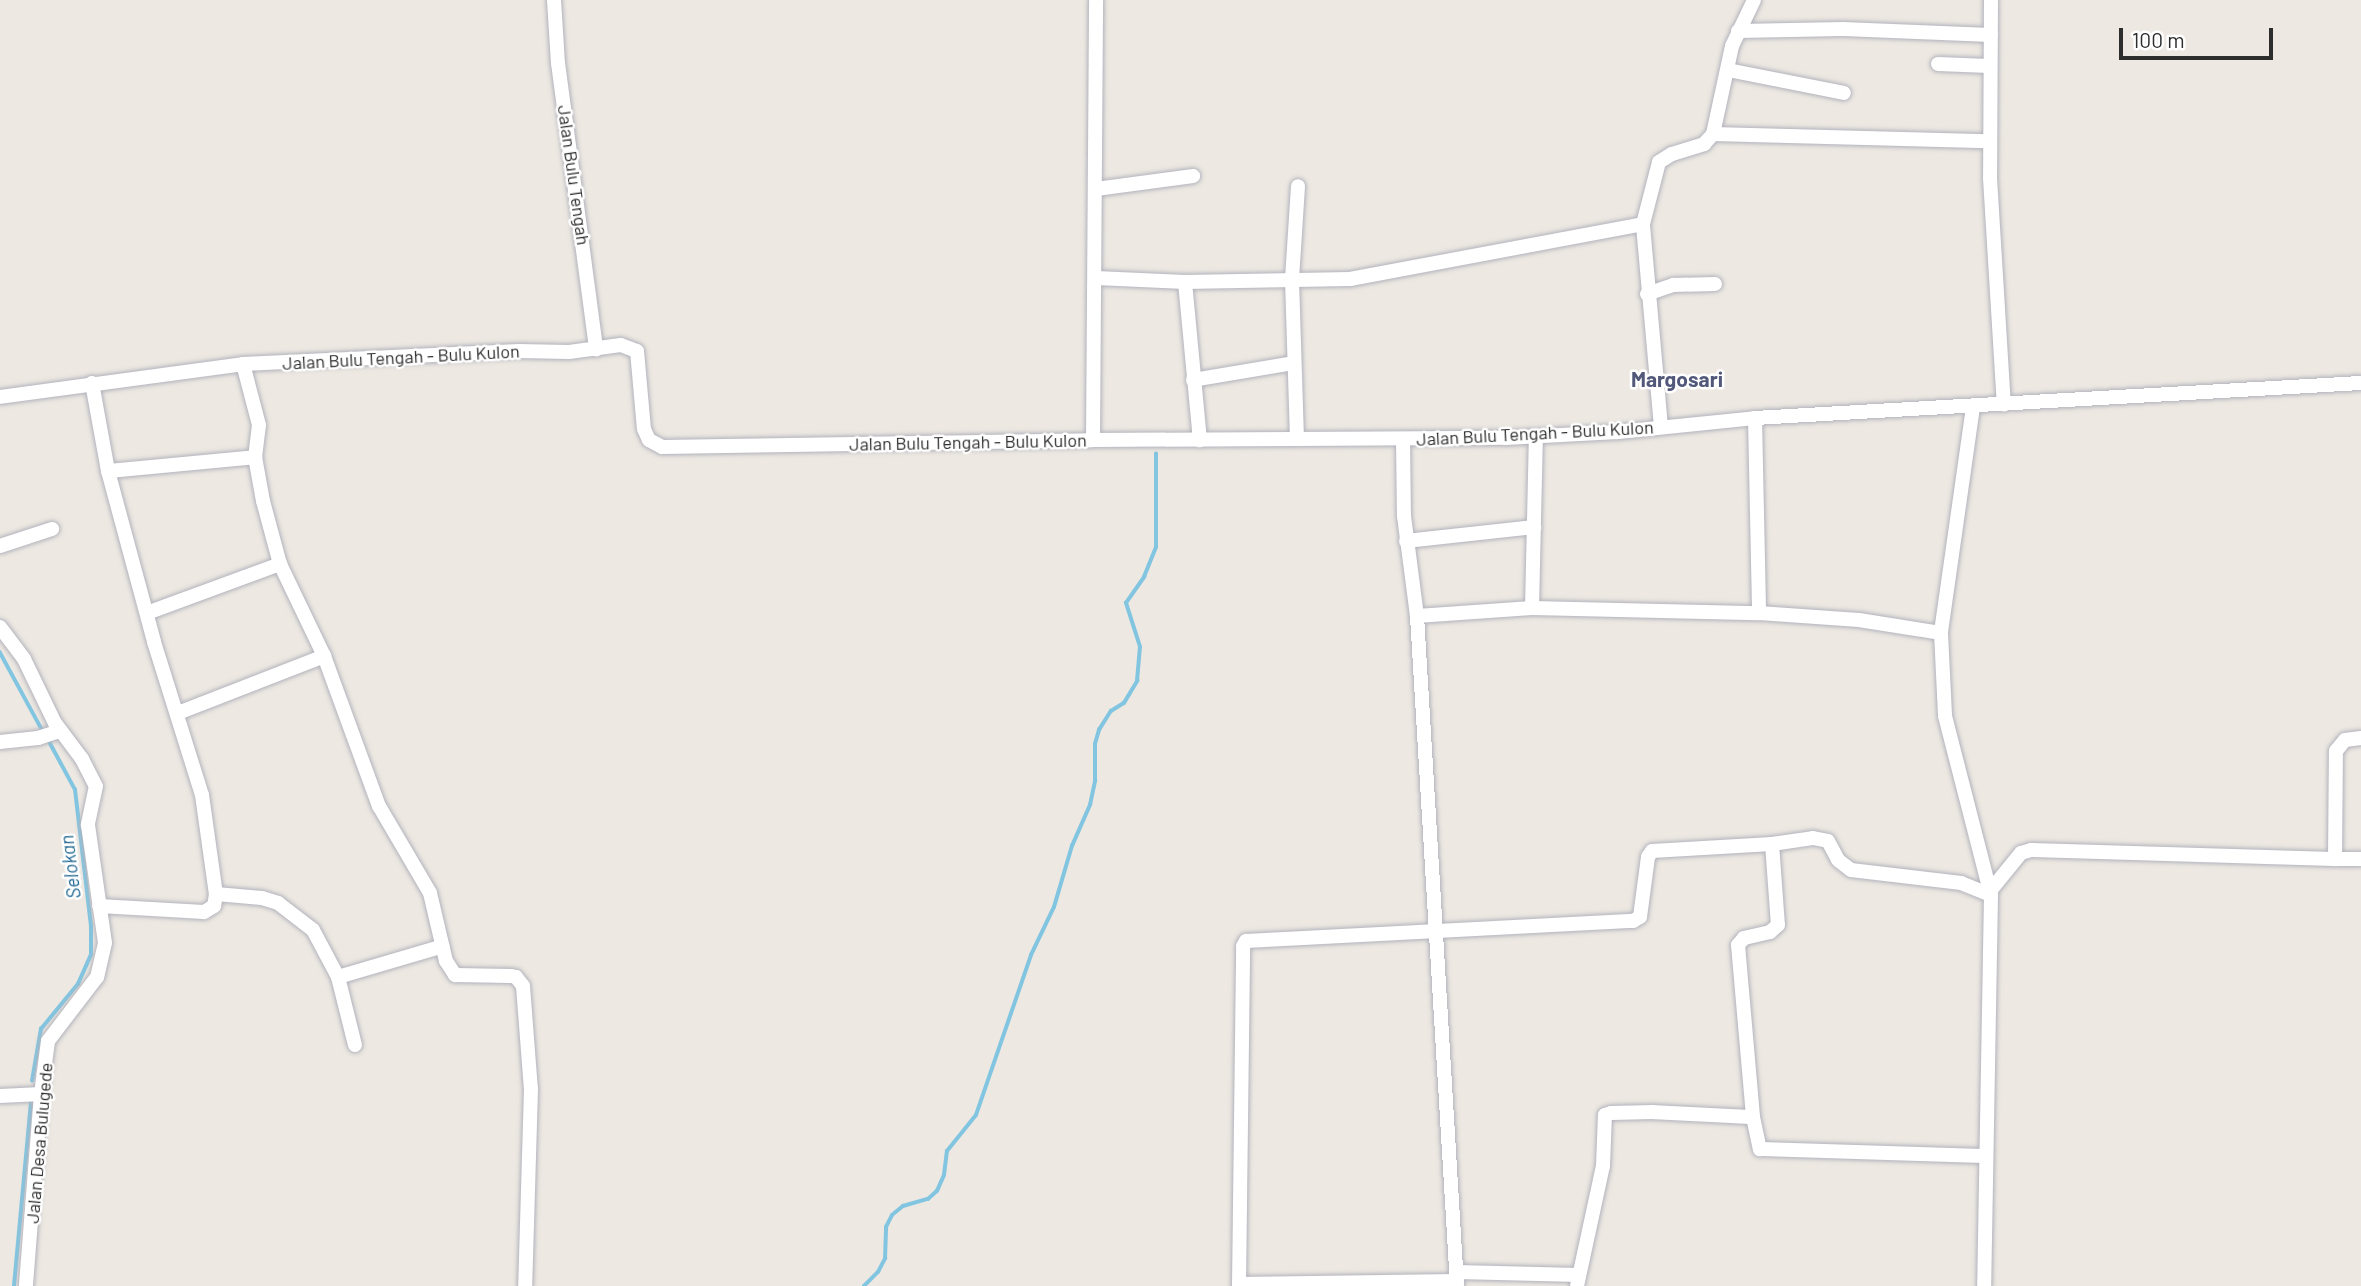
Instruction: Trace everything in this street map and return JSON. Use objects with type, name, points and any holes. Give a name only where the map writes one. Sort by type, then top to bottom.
[{"type":"street","name":"Jalan Bulu Tengah","points":[[554,0],[558,64],[596,349]]},
{"type":"street","points":[[1093,440],[1096,0]]},
{"type":"street","points":[[1661,427],[1647,294],[1643,225],[1659,162],[1672,154],[1704,145],[1713,134],[1738,32],[1754,0]]},
{"type":"street","points":[[1991,0],[1988,141],[2004,405]]},
{"type":"street","points":[[1738,32],[1843,29],[1991,35]]},
{"type":"street","points":[[1938,64],[1990,66]]},
{"type":"street","points":[[1728,71],[1844,93]]},
{"type":"street","points":[[1713,134],[1988,141]]},
{"type":"street","points":[[1096,189],[1194,176]]},
{"type":"street","points":[[1297,439],[1292,279],[1298,186]]},
{"type":"street","points":[[1096,278],[1185,282],[1350,279],[1643,225]]},
{"type":"street","points":[[1185,282],[1200,440]]},
{"type":"street","points":[[1647,294],[1673,285],[1715,284]]},
{"type":"street","name":"Jalan Bulu Tengah - Bulu Kulon","points":[[0,397],[243,364],[596,349],[621,345],[638,351],[643,429],[649,440],[662,447],[1536,436],[1755,418],[2361,383]]},
{"type":"street","points":[[1193,380],[1294,363]]},
{"type":"street","points":[[243,364],[258,425],[255,457],[280,564],[324,656],[376,800],[430,893],[449,967],[455,975],[516,977],[523,986],[531,1089],[525,1286]]},
{"type":"street","points":[[92,383],[108,471],[147,613],[202,795],[216,894],[214,906],[204,912],[99,906]]},
{"type":"street","points":[[1973,407],[1941,633],[1945,716],[1990,893],[1984,1286]]},
{"type":"street","points":[[1755,418],[1759,613]]},
{"type":"street","points":[[1532,608],[1536,436]]},
{"type":"street","points":[[1403,439],[1406,541],[1417,616],[1457,1280]]},
{"type":"street","points":[[108,471],[255,457]]},
{"type":"street","points":[[1406,541],[1534,527]]},
{"type":"street","points":[[0,546],[52,529]]},
{"type":"street","points":[[147,613],[280,564]]},
{"type":"street","points":[[1417,616],[1532,608],[1759,613],[1859,620],[1941,633]]},
{"type":"street","name":"Jalan Desa Bulugede","points":[[0,628],[24,659],[58,732],[82,759],[96,786],[88,825],[104,943],[97,976],[84,998],[51,1035],[41,1094],[26,1286]]},
{"type":"street","points":[[178,713],[324,656]]},
{"type":"street","points":[[0,742],[38,738],[58,732]]},
{"type":"street","points":[[2335,859],[2336,751],[2345,740],[2361,738]]},
{"type":"street","points":[[1753,1117],[1653,1112],[1611,1112],[1605,1115],[1603,1166],[1578,1281],[1457,1280],[1239,1285],[1244,943],[1249,940],[1436,933],[1636,920],[1640,917],[1648,857],[1652,851],[1772,844],[1821,838],[1828,841],[1838,860],[1851,870],[1961,883],[1990,893]]},
{"type":"street","points":[[1772,844],[1777,925],[1770,933],[1744,938],[1738,945],[1753,1117],[1758,1146],[1763,1150],[1984,1156]]},
{"type":"street","points":[[1990,893],[2021,853],[2031,850],[2361,859]]},
{"type":"street","points":[[216,894],[262,898],[292,911],[320,939],[338,977],[355,1045]]},
{"type":"street","points":[[338,977],[443,946]]},
{"type":"street","points":[[0,1096],[41,1094]]},
{"type":"waterway","points":[[864,1286],[878,1272],[885,1259],[886,1227],[892,1215],[903,1206],[928,1199],[937,1191],[944,1175],[947,1151],[976,1115],[1031,955],[1054,907],[1072,846],[1090,805],[1095,781],[1095,744],[1099,730],[1111,711],[1124,703],[1137,681],[1140,647],[1126,603],[1144,577],[1156,547],[1156,454]]},
{"type":"waterway","name":"Selokan","points":[[0,652],[44,733]]},
{"type":"waterway","name":"Selokan","points":[[32,1081],[41,1029],[78,984],[91,955],[91,926],[75,790],[48,740]]},
{"type":"waterway","name":"Selokan","points":[[14,1286],[31,1104]]},
{"type":"district","name":"Margosari","points":[[1677,379]]}]
